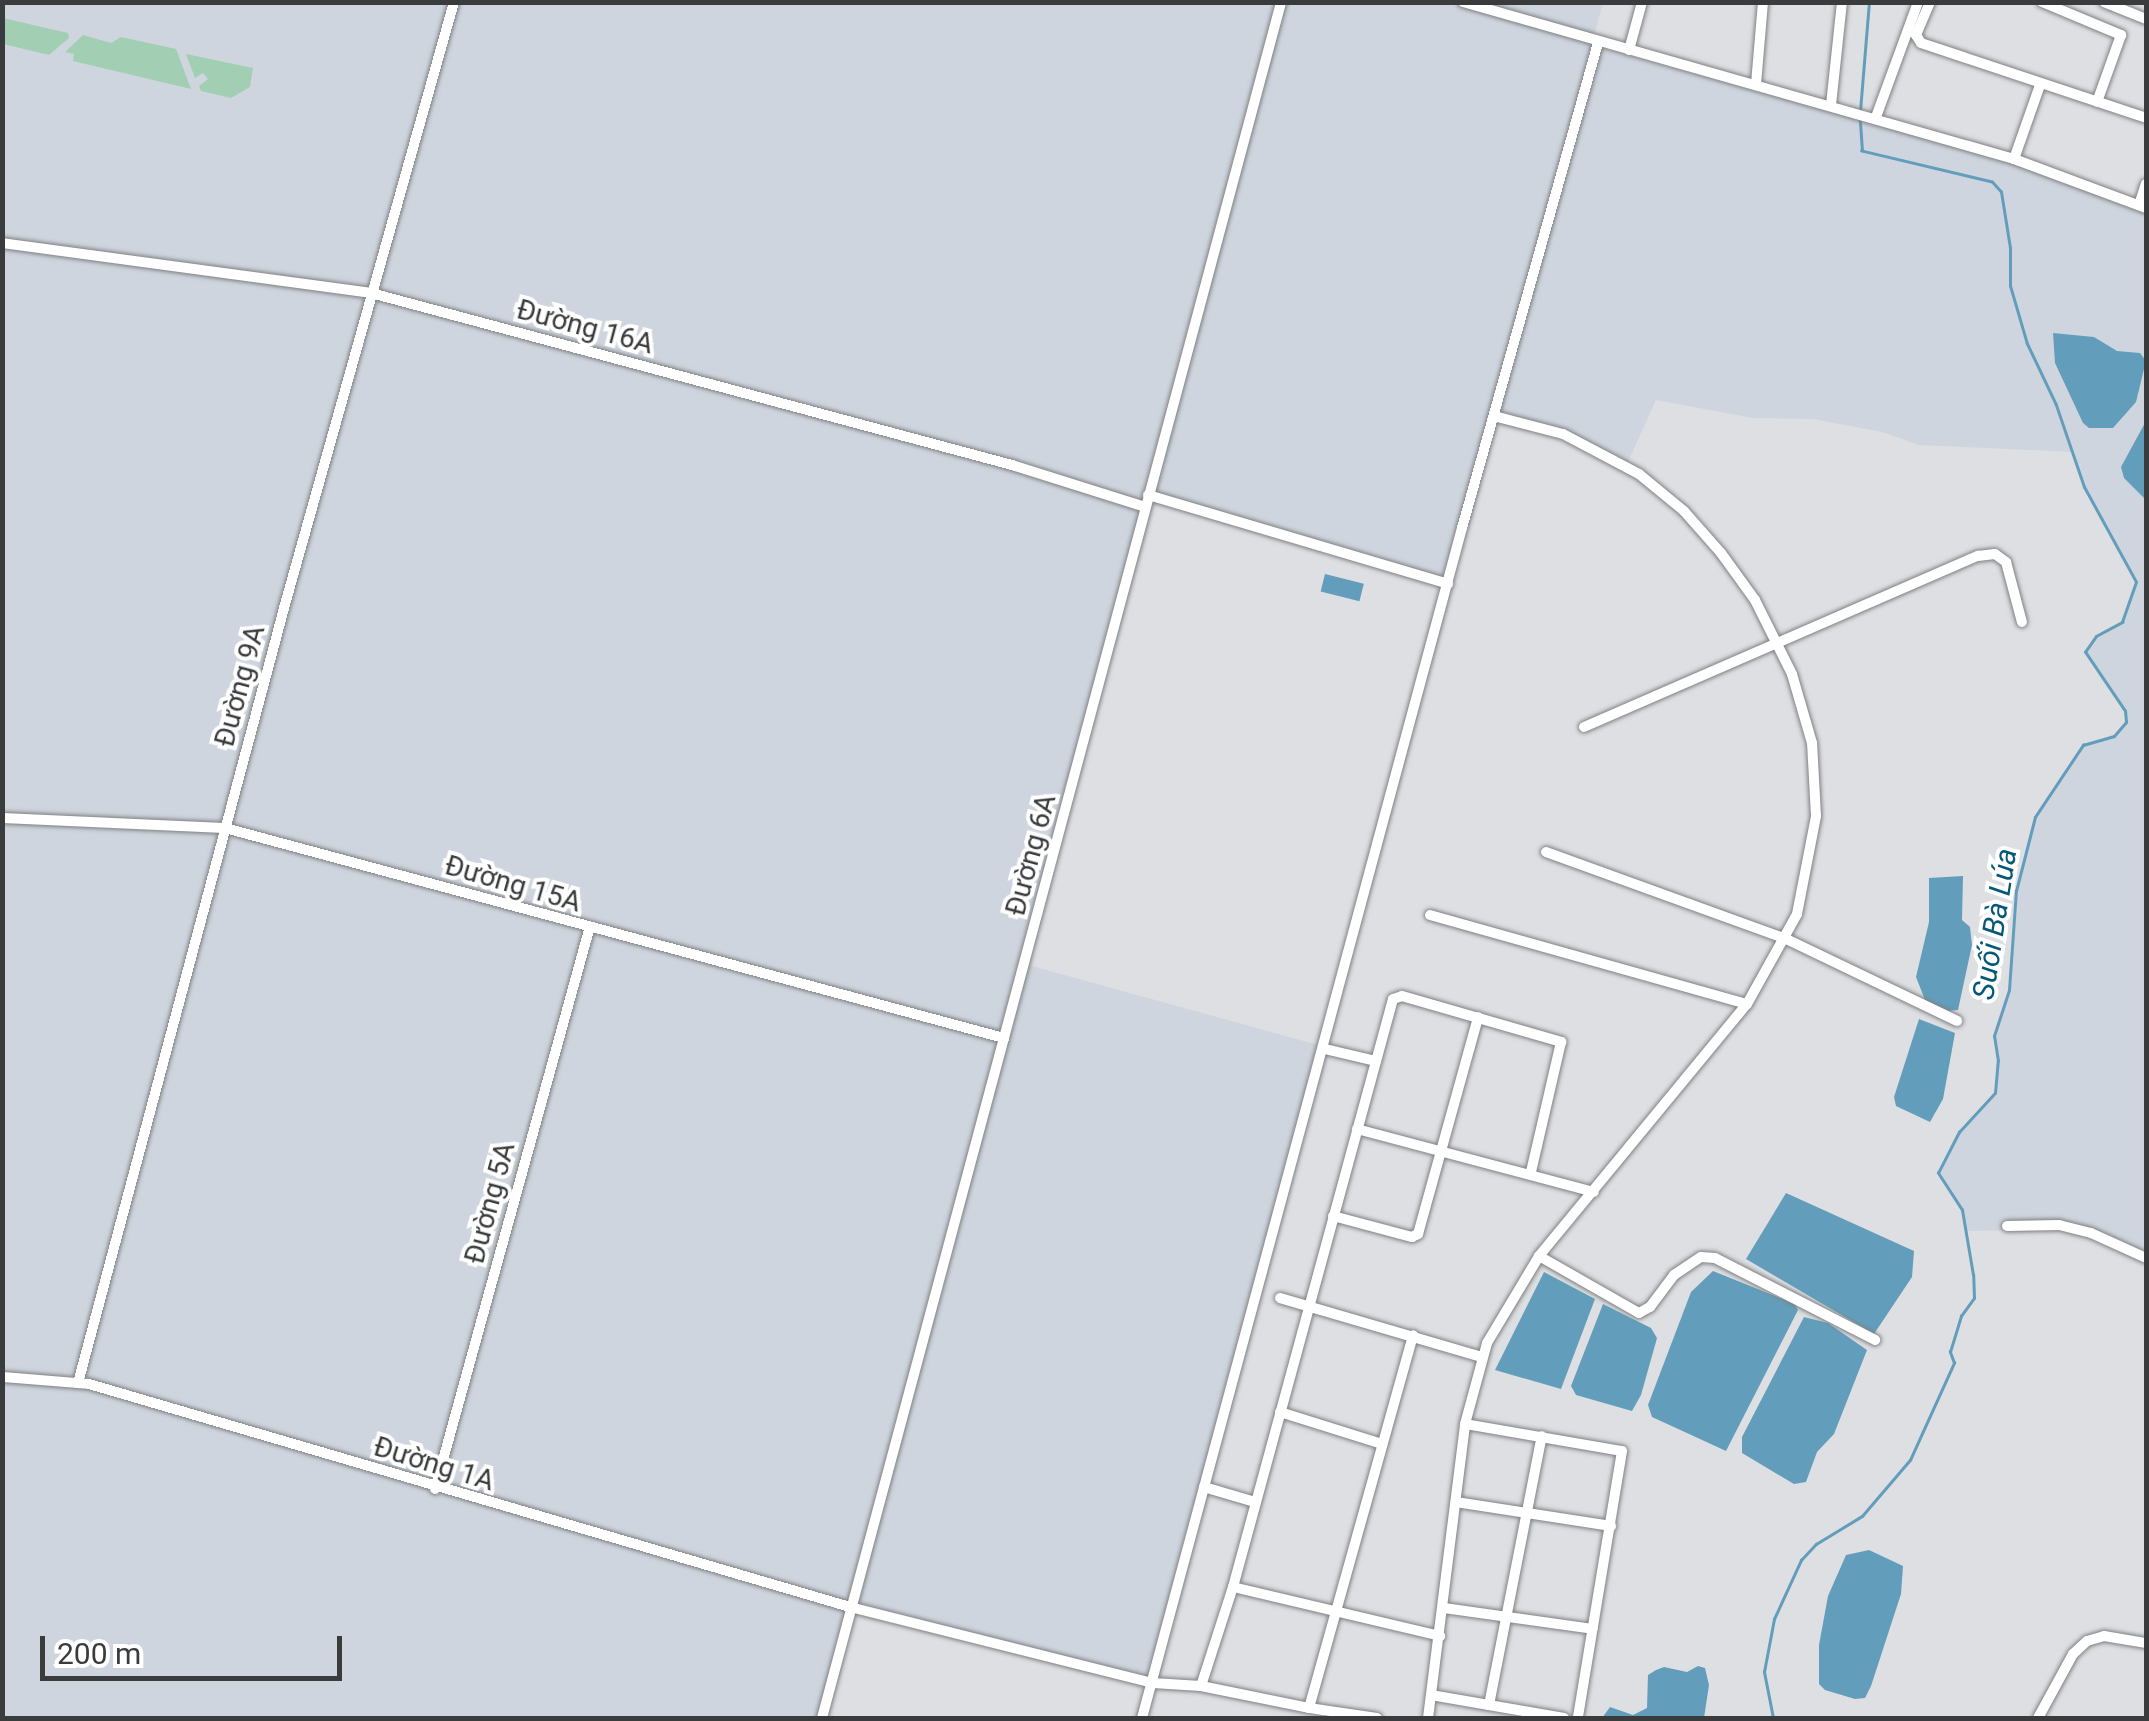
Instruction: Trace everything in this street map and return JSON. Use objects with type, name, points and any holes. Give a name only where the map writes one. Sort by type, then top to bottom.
[{"type":"street","name":"Đường 9A","points":[[78,1383],[225,828],[454,2]]},
{"type":"street","name":"Đường 6A","points":[[822,1718],[1281,2]]},
{"type":"street","points":[[1463,2],[1598,44],[1756,84],[2014,158],[2143,207],[2146,184]]},
{"type":"street","points":[[1630,50],[1642,2]]},
{"type":"street","points":[[1756,84],[1763,2]]},
{"type":"street","points":[[1834,106],[1842,2]]},
{"type":"street","points":[[1873,117],[1918,2]]},
{"type":"street","points":[[1930,2],[1916,35],[1921,43],[2146,118]]},
{"type":"street","points":[[2042,2],[2121,34],[2097,102]]},
{"type":"street","points":[[2104,2],[2146,19]]},
{"type":"street","points":[[1142,1718],[1598,44]]},
{"type":"street","points":[[2014,158],[2040,85]]},
{"type":"street","name":"Đường 16A","points":[[2,244],[372,293],[1448,584]]},
{"type":"street","points":[[1428,1718],[1466,1424],[1482,1357],[1539,1256],[1748,1004],[1797,914],[1808,874],[1818,781],[1805,710],[1778,643],[1755,600],[1684,511],[1638,474],[1564,434],[1494,416]]},
{"type":"street","points":[[1584,727],[1978,556],[1995,554],[2006,562],[2022,622]]},
{"type":"street","name":"Đường 15A","points":[[2,818],[225,828],[589,930],[1004,1038]]},
{"type":"street","points":[[1546,852],[1784,938],[1956,1020]]},
{"type":"street","points":[[1430,915],[1748,1004]]},
{"type":"street","name":"Đường 5A","points":[[435,1488],[589,930]]},
{"type":"street","points":[[1201,1686],[1233,1587],[1393,999],[1402,996],[1561,1042],[1531,1172]]},
{"type":"street","points":[[1334,1216],[1416,1236],[1478,1017]]},
{"type":"street","points":[[1325,1050],[1376,1060]]},
{"type":"street","points":[[1357,1129],[1531,1172],[1594,1192]]},
{"type":"street","points":[[2008,1226],[2059,1225],[2091,1232],[2146,1258]]},
{"type":"street","points":[[1539,1256],[1639,1314],[1650,1307],[1674,1275],[1701,1257],[1715,1258],[1875,1340]]},
{"type":"street","points":[[1280,1298],[1482,1357]]},
{"type":"street","points":[[1309,1708],[1414,1335]]},
{"type":"street","name":"Đường 1A","points":[[2,1377],[78,1383],[850,1608],[1153,1683],[1201,1686],[1377,1718]]},
{"type":"street","points":[[1280,1412],[1382,1444]]},
{"type":"street","points":[[1466,1424],[1622,1451],[1578,1718]]},
{"type":"street","points":[[1489,1705],[1542,1436]]},
{"type":"street","points":[[1204,1487],[1255,1502]]},
{"type":"street","points":[[1456,1502],[1611,1526]]},
{"type":"street","points":[[1233,1587],[1440,1636]]},
{"type":"street","points":[[1444,1608],[1593,1629]]},
{"type":"street","points":[[2038,1718],[2072,1654],[2087,1641],[2104,1636],[2146,1644]]},
{"type":"street","points":[[1431,1695],[1564,1718]]},
{"type":"shaded area","points":[[3,3],[1603,3],[1446,579],[1146,491],[1021,963],[1322,1046],[1150,1679],[845,1611],[818,1718],[3,1718]]},
{"type":"shaded area","points":[[1600,48],[2012,162],[2146,212],[2146,1254],[2092,1229],[1966,1231],[1962,1210],[1938,1173],[1959,1132],[1995,1093],[1998,1061],[1994,1036],[2009,990],[2016,891],[2035,817],[2083,745],[2114,736],[2126,722],[2124,711],[2085,652],[2096,636],[2122,622],[2136,582],[2084,487],[2074,452],[1919,445],[1882,432],[1813,419],[1753,418],[1656,400],[1627,464],[1498,413]]},
{"type":"green space","points":[[3,18],[68,33],[69,38],[49,55],[3,44]]},
{"type":"green space","points":[[83,35],[111,43],[121,37],[176,49],[191,89],[73,61],[74,54],[65,52]]},
{"type":"green space","points":[[186,54],[253,68],[250,87],[231,98],[201,91],[199,86],[208,79],[203,73],[195,78]]},
{"type":"water","points":[[2053,333],[2094,337],[2117,351],[2140,353],[2146,361],[2136,402],[2113,428],[2089,428],[2083,423],[2055,363]]},
{"type":"water","points":[[2146,421],[2146,500],[2124,478],[2121,467]]},
{"type":"water","points":[[1325,574],[1364,584],[1359,601],[1321,591]]},
{"type":"water","points":[[1963,876],[1962,920],[1970,927],[1972,945],[1958,1010],[1948,1011],[1925,1000],[1916,977],[1929,922],[1929,878]]},
{"type":"water","points":[[1919,1019],[1955,1033],[1943,1099],[1930,1122],[1896,1106],[1894,1097]]},
{"type":"water","points":[[1786,1193],[1914,1251],[1912,1277],[1874,1334],[1746,1259]]},
{"type":"water","points":[[1713,1271],[1795,1304],[1798,1310],[1726,1451],[1652,1417],[1648,1405],[1691,1292]]},
{"type":"water","points":[[1544,1272],[1595,1299],[1561,1389],[1495,1370]]},
{"type":"water","points":[[1603,1304],[1651,1328],[1657,1338],[1641,1395],[1632,1411],[1576,1395],[1571,1386]]},
{"type":"water","points":[[1804,1317],[1828,1323],[1867,1350],[1834,1434],[1817,1452],[1806,1482],[1794,1484],[1742,1453],[1742,1437]]},
{"type":"water","points":[[1869,1550],[1903,1566],[1901,1594],[1871,1686],[1865,1698],[1855,1699],[1825,1690],[1819,1684],[1819,1645],[1828,1596],[1846,1555]]},
{"type":"water","points":[[1698,1666],[1705,1668],[1709,1685],[1704,1718],[1602,1718],[1610,1707],[1633,1715],[1647,1708],[1648,1675],[1656,1670],[1664,1667],[1687,1672]]},
{"type":"waterway","name":"Suối Bà Lúa","points":[[1860,111],[1869,2]]},
{"type":"waterway","name":"Suối Bà Lúa","points":[[1773,1718],[1764,1672],[1774,1619],[1801,1560],[1816,1544],[1862,1516],[1910,1460],[1954,1363],[1950,1352],[1961,1316],[1974,1298],[1973,1275],[1962,1210],[1938,1173],[1959,1132],[1995,1093],[1998,1061],[1994,1036],[2009,990],[2016,891],[2035,817],[2083,745],[2114,736],[2126,722],[2125,711],[2085,652],[2096,636],[2122,622],[2136,582],[2084,487],[2056,405],[2027,344],[2010,286],[2010,248],[2001,192],[1992,182],[1862,151],[1860,119]]}]
